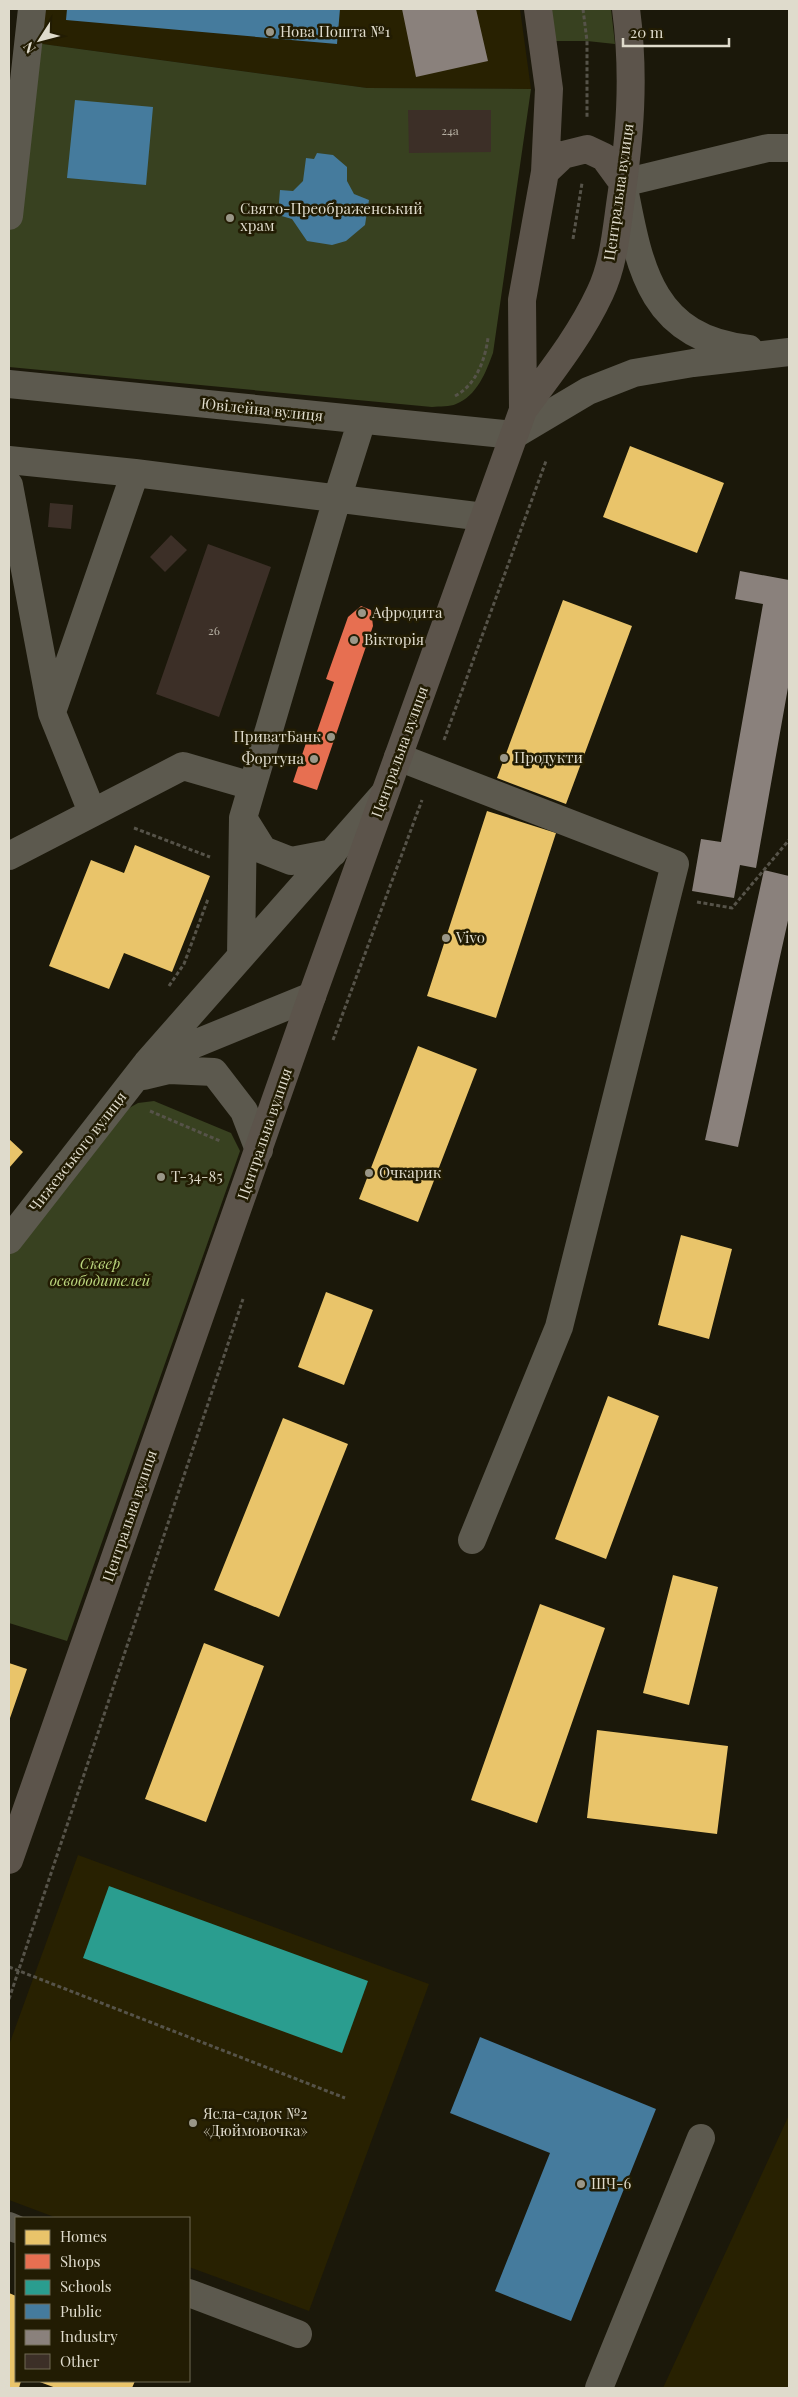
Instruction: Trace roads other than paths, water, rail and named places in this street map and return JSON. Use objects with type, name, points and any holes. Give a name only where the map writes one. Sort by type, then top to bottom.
[{"type":"main road","name":"Центральна вулиця","points":[[519,422],[522,300],[546,172],[549,89],[538,9]]},
{"type":"main road","name":"Центральна вулиця","points":[[9,1860],[260,1150],[312,996],[519,422],[583,328],[601,291],[615,245],[632,104],[630,39],[626,9]]},
{"type":"main road","points":[[546,172],[563,154],[587,149],[604,157],[623,183]]},
{"type":"street","points":[[9,216],[32,9]]},
{"type":"street","points":[[787,352],[740,348],[704,339],[675,320],[654,294],[636,248],[623,183],[768,148],[789,148]]},
{"type":"street","points":[[519,422],[634,373],[693,363],[787,352]]},
{"type":"street","name":"Ювілейна вулиця","points":[[9,384],[362,420],[519,422]]},
{"type":"street","points":[[241,956],[243,818],[362,420]]},
{"type":"street","points":[[9,460],[135,473],[484,517]]},
{"type":"street","points":[[52,714],[135,473]]},
{"type":"street","points":[[9,485],[52,714],[92,812]]},
{"type":"street","points":[[398,757],[675,864],[559,1327],[472,1540]]},
{"type":"street","points":[[9,856],[182,766],[252,786]]},
{"type":"street","name":"Чижевського вулиця","points":[[9,1240],[141,1071],[384,794]]},
{"type":"street","points":[[243,818],[263,850],[292,861],[332,853]]},
{"type":"street","points":[[141,1071],[312,996]]},
{"type":"street","points":[[141,1071],[214,1072],[244,1111],[260,1150]]},
{"type":"street","points":[[599,2388],[701,2138]]},
{"type":"street","points":[[190,2293],[298,2334]]},
{"type":"place","name":"Нова Пошта №1","points":[[270,32]]},
{"type":"place","name":"Свято-Преображенський храм","points":[[230,218]]},
{"type":"place","name":"Афродита","points":[[362,613]]},
{"type":"place","name":"Вікторія","points":[[354,640]]},
{"type":"place","name":"ПриватБанк","points":[[331,737]]},
{"type":"place","name":"Продукти","points":[[504,758]]},
{"type":"place","name":"Фортуна","points":[[314,759]]},
{"type":"place","name":"Vivo","points":[[446,938]]},
{"type":"place","name":"Очкарик","points":[[369,1173]]},
{"type":"place","name":"Т-34-85","points":[[161,1177]]},
{"type":"place","name":"Ясла-садок №2 «Дюймовочка»","points":[[193,2123]]},
{"type":"place","name":"ШЧ-6","points":[[581,2184]]},
{"type":"park label","name":"Сквер освободителей","points":[[100,1272]]}]
